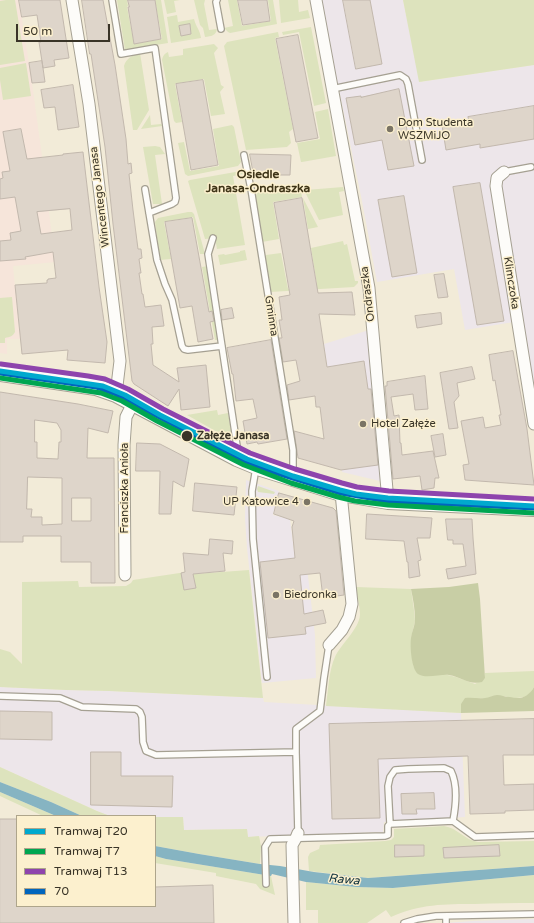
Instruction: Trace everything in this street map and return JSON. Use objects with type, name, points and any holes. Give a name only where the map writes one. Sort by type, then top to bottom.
[{"type":"street","name":"Wincentego Janasa","points":[[72,0],[89,104],[120,361],[116,394]]},
{"type":"street","name":"Ondraszka","points":[[316,0],[369,288],[388,501]]},
{"type":"street","name":"Klimczoka","points":[[504,172],[497,178],[496,186],[534,424]]},
{"type":"street","points":[[0,373],[96,387],[116,394],[237,458],[256,466],[341,493],[388,501],[534,508]]},
{"type":"street","name":"Franciszka Anioła","points":[[125,575],[124,445],[126,416],[133,403]]},
{"type":"street","points":[[329,645],[342,630],[349,618],[352,604],[341,493]]},
{"type":"street","points":[[294,923],[292,845],[297,836]]},
{"type":"lane","points":[[112,0],[121,54],[154,48],[176,198],[175,202],[172,204],[149,213]]},
{"type":"lane","points":[[217,0],[216,2],[221,29]]},
{"type":"lane","points":[[332,88],[400,75],[406,79],[422,160]]},
{"type":"lane","name":"Gminna","points":[[244,155],[251,189],[293,450],[293,478]]},
{"type":"lane","name":"Klimczoka","points":[[504,172],[531,167]]},
{"type":"lane","points":[[145,189],[157,260],[164,284],[172,300],[182,346],[184,349],[188,350],[222,346]]},
{"type":"lane","points":[[213,238],[208,254],[237,446],[237,458]]},
{"type":"lane","points":[[256,466],[252,491],[254,539],[267,677]]},
{"type":"lane","points":[[297,836],[296,729],[320,711],[329,645]]},
{"type":"lane","points":[[0,696],[60,698],[82,707],[136,709],[140,712],[142,717],[143,742],[146,751],[156,755],[296,752]]},
{"type":"lane","points":[[266,884],[265,847],[270,839],[297,836],[388,835],[388,826],[390,824],[388,786],[390,777],[395,770],[444,768],[451,770],[454,777],[455,786],[455,812],[453,821]]},
{"type":"lane","points":[[390,824],[453,821],[475,837],[534,835]]},
{"type":"lane","points":[[406,923],[436,916],[534,914]]},
{"type":"lane","points":[[446,916],[446,923]]},
{"type":"shaded area","points":[[0,0],[19,0],[32,83],[55,262],[13,266],[20,339],[7,339],[7,354],[0,353]]},
{"type":"shaded area","points":[[320,0],[403,0],[420,82],[534,65],[534,407],[520,321],[465,330],[454,269],[377,282],[362,201],[338,85],[336,85]]},
{"type":"shaded area","points":[[369,330],[384,482],[342,472],[324,344]]},
{"type":"shaded area","points":[[246,480],[279,491],[273,515],[290,519],[294,551],[305,551],[315,635],[316,678],[262,683],[247,548],[245,518]]},
{"type":"shaded area","points":[[0,687],[263,698],[264,702],[461,713],[465,817],[384,822],[383,832],[248,837],[247,829],[184,830],[183,817],[156,817],[156,815],[107,815],[0,767]]},
{"type":"shaded area","points":[[534,919],[534,923],[445,923],[472,921]]},
{"type":"green space","points":[[15,0],[25,61],[0,65],[0,1]]},
{"type":"green space","points":[[117,0],[127,0],[134,44],[162,39],[155,0],[161,0],[168,43],[125,50]]},
{"type":"green space","points":[[164,0],[180,0],[174,1],[176,12],[167,14]]},
{"type":"green space","points":[[194,0],[205,0],[204,4],[209,30],[217,29],[216,33],[213,35],[205,37],[203,28],[200,25]]},
{"type":"green space","points":[[228,0],[237,0],[242,26],[271,21],[268,0],[273,0],[277,24],[230,33],[224,28],[233,26]]},
{"type":"green space","points":[[279,0],[298,0],[299,12],[308,10],[310,18],[281,23]]},
{"type":"green space","points":[[403,0],[534,0],[534,65],[419,82]]},
{"type":"green space","points":[[177,15],[178,22],[194,19],[201,38],[171,43],[167,17]]},
{"type":"green space","points":[[311,27],[326,103],[314,106],[299,32],[283,35],[282,32]]},
{"type":"green space","points":[[278,32],[279,37],[275,38],[293,129],[289,132],[291,143],[287,147],[246,150],[224,46],[227,42]]},
{"type":"green space","points":[[214,44],[218,48],[214,53],[221,85],[224,87],[220,92],[225,114],[211,116],[204,79],[175,84],[182,122],[176,123],[174,121],[162,60],[163,56],[168,52],[169,57],[183,55],[183,49]]},
{"type":"green space","points":[[140,53],[149,110],[137,130],[133,130],[124,66],[128,59]]},
{"type":"green space","points":[[26,63],[31,96],[3,100],[0,68]]},
{"type":"green space","points":[[328,109],[336,156],[301,162],[297,143],[320,139],[315,112]]},
{"type":"green space","points":[[150,115],[151,125],[161,124],[162,126],[141,129]]},
{"type":"green space","points":[[232,125],[234,127],[241,162],[238,166],[188,176],[185,174],[178,143],[184,142],[190,171],[219,166],[213,129]]},
{"type":"green space","points":[[143,147],[160,147],[165,154],[155,155],[162,204],[153,204]]},
{"type":"green space","points":[[241,171],[243,174],[233,176],[245,245],[217,249],[215,238],[205,239],[188,181]]},
{"type":"green space","points":[[343,187],[344,191],[339,192],[343,215],[319,220],[305,192],[306,190]]},
{"type":"green space","points":[[300,190],[302,197],[273,202],[279,239],[262,242],[255,198],[258,192]]},
{"type":"green space","points":[[303,198],[318,227],[308,229]]},
{"type":"green space","points":[[192,212],[194,214],[205,254],[200,254],[193,217],[164,222],[171,259],[160,260],[155,222],[158,218]]},
{"type":"green space","points":[[343,241],[344,245],[347,244],[355,281],[358,281],[354,287],[270,292],[264,257],[266,255],[281,253],[288,289],[317,285],[311,248]]},
{"type":"green space","points":[[245,250],[247,260],[220,265],[218,255],[225,255]]},
{"type":"green space","points":[[208,266],[218,340],[215,340],[202,267]]},
{"type":"green space","points":[[12,297],[15,332],[11,336],[5,338],[5,343],[0,343],[0,298]]},
{"type":"green space","points":[[217,410],[218,415],[228,413],[232,435],[228,438],[187,415]]},
{"type":"green space","points":[[258,486],[275,492],[274,494],[258,492]]},
{"type":"green space","points":[[249,570],[263,698],[0,687],[0,649],[10,652],[22,664],[22,582],[78,581],[79,587],[126,586],[133,580],[193,571],[194,574]]},
{"type":"green space","points":[[478,583],[485,678],[482,682],[477,683],[469,682],[449,675],[425,676],[418,674],[412,662],[411,651],[411,638],[415,619],[411,589],[449,587]]},
{"type":"green space","points":[[356,587],[411,589],[415,621],[411,638],[414,667],[456,677],[475,684],[485,678],[485,673],[534,671],[534,687],[528,696],[524,697],[510,698],[505,696],[491,697],[487,699],[479,698],[461,704],[461,713],[326,706],[333,662],[338,652],[357,626],[359,620],[360,612]]},
{"type":"green space","points":[[534,687],[534,711],[461,713],[461,704],[465,698],[486,698],[497,695],[521,698],[527,695]]},
{"type":"green space","points":[[0,767],[107,815],[80,815],[0,782]]},
{"type":"green space","points":[[0,792],[54,815],[41,815],[0,796]]},
{"type":"green space","points":[[156,817],[183,817],[184,830],[247,829],[248,837],[259,836],[261,846],[260,864],[156,846]]},
{"type":"green space","points":[[444,826],[453,829],[473,841],[478,842],[534,841],[534,866],[368,878],[309,871],[308,857],[310,853],[319,849],[320,845],[385,841],[391,840],[394,837],[394,829]]},
{"type":"green space","points":[[156,856],[271,876],[275,895],[260,889],[256,884],[216,876],[216,873],[156,863]]},
{"type":"green space","points":[[534,875],[534,903],[453,904],[432,906],[412,909],[391,917],[386,910],[367,923],[318,923],[318,910],[306,910],[306,882],[356,887],[393,888]]},
{"type":"water","points":[[0,782],[80,815],[54,815],[0,792]]},
{"type":"water","name":"Rawa","points":[[156,846],[260,864],[368,878],[534,866],[534,875],[393,888],[356,887],[306,882],[272,874],[271,876],[156,856]]},
{"type":"building","points":[[19,0],[60,0],[69,58],[54,60],[55,66],[43,68],[37,15],[22,17]]},
{"type":"building","points":[[82,0],[103,0],[115,65],[126,139],[128,164],[131,163],[132,173],[129,174],[133,210],[138,249],[141,249],[142,258],[139,259],[141,273],[139,273],[142,294],[145,307],[161,305],[164,326],[152,327],[153,344],[151,344],[153,365],[179,382],[177,368],[206,365],[210,407],[181,410],[179,389],[168,406],[134,384],[132,381],[105,147]]},
{"type":"building","points":[[128,0],[155,0],[161,39],[134,44]]},
{"type":"building","points":[[238,0],[267,0],[270,21],[243,25]]},
{"type":"building","points":[[343,0],[370,0],[382,64],[356,69]]},
{"type":"building","points":[[190,24],[191,34],[181,36],[179,26]]},
{"type":"building","points":[[298,35],[318,138],[296,142],[276,39]]},
{"type":"building","points":[[42,61],[45,82],[32,83],[29,63]]},
{"type":"building","points":[[203,80],[218,165],[191,170],[176,84]]},
{"type":"building","points":[[73,85],[79,127],[58,130],[55,107],[44,108],[41,90]]},
{"type":"building","name":"Dom Studenta WSZMiJO","points":[[399,89],[414,166],[388,170],[382,140],[355,145],[346,98],[361,97]]},
{"type":"building","points":[[534,106],[534,139],[480,148],[480,144],[446,150],[442,125],[469,121],[468,117]]},
{"type":"building","points":[[21,129],[27,159],[83,152],[107,342],[105,363],[67,360],[68,350],[22,354],[15,285],[47,283],[48,279],[56,278],[53,252],[25,257],[26,259],[0,261],[0,241],[11,240],[10,233],[21,231],[15,197],[0,199],[0,179],[3,178],[2,172],[10,171],[3,132]],"holes":[[[70,209],[72,230],[41,234],[37,212]]]},
{"type":"building","points":[[250,154],[291,155],[290,175],[254,175]]},
{"type":"building","points":[[480,183],[504,321],[477,325],[453,187]]},
{"type":"building","points":[[404,196],[417,273],[392,277],[378,200]]},
{"type":"building","points":[[302,198],[318,293],[352,292],[355,315],[319,314],[327,367],[364,361],[368,389],[371,389],[378,465],[341,470],[298,458],[294,431],[324,439],[320,407],[316,407],[315,396],[289,400],[287,385],[300,381],[296,360],[283,362],[279,338],[282,338],[279,320],[282,320],[279,297],[290,295],[274,203]]},
{"type":"building","points":[[192,218],[209,312],[212,311],[214,321],[210,322],[213,339],[198,342],[192,306],[180,308],[165,222]]},
{"type":"building","points":[[444,274],[448,297],[438,298],[434,275]]},
{"type":"building","points":[[232,308],[234,318],[222,320],[221,310]]},
{"type":"building","points":[[441,313],[442,324],[417,328],[415,316]]},
{"type":"building","points":[[271,340],[287,439],[258,444],[257,442],[247,444],[243,421],[257,418],[253,399],[236,401],[233,374],[227,348]]},
{"type":"building","points":[[513,351],[527,429],[534,485],[465,480],[463,465],[469,464],[461,421],[483,417],[485,428],[501,425],[499,415],[501,415],[495,380],[493,381],[489,355]]},
{"type":"building","points":[[472,367],[475,379],[457,383],[459,396],[454,402],[458,428],[449,429],[440,373]]},
{"type":"building","points":[[425,376],[428,409],[415,410],[413,394],[391,397],[394,416],[399,415],[402,455],[433,451],[439,478],[435,478],[434,488],[422,490],[420,476],[393,479],[385,386],[387,386],[387,382]]},
{"type":"building","points":[[0,392],[113,411],[108,433],[88,428],[87,458],[114,458],[115,583],[91,583],[91,562],[61,562],[61,536],[23,536],[23,542],[0,542]],"holes":[[[35,420],[57,423],[61,430],[61,442],[59,442],[58,459],[37,458]],[[28,477],[62,478],[62,524],[42,525],[42,517],[31,517],[32,509],[27,509]],[[72,498],[91,498],[91,521],[72,521]]]},
{"type":"building","points":[[443,434],[446,455],[435,457],[431,436]]},
{"type":"building","points":[[137,443],[160,444],[189,459],[184,487],[173,481],[171,514],[159,514],[160,471],[136,471]]},
{"type":"building","points":[[195,483],[237,487],[234,515],[193,511]]},
{"type":"building","points":[[279,493],[333,508],[336,511],[344,595],[323,598],[320,573],[300,575],[304,614],[323,610],[326,623],[305,627],[306,634],[268,638],[260,562],[295,558],[292,527],[294,521],[274,514]]},
{"type":"building","points":[[367,514],[432,518],[430,538],[417,538],[421,560],[418,561],[420,576],[409,578],[404,541],[366,539]]},
{"type":"building","points":[[446,519],[472,519],[476,574],[448,579],[446,569],[466,566],[463,544],[453,544],[453,540],[448,540]]},
{"type":"building","points":[[210,539],[233,541],[232,554],[223,553],[225,571],[193,574],[196,588],[184,590],[181,573],[185,572],[183,553],[208,555]]},
{"type":"building","points":[[0,711],[52,712],[52,740],[0,739]]},
{"type":"building","points":[[534,719],[534,755],[503,755],[504,785],[534,784],[534,810],[470,814],[468,756],[378,759],[380,818],[332,819],[329,724]]},
{"type":"building","points":[[91,752],[121,752],[121,776],[173,776],[172,807],[91,805]]},
{"type":"building","points":[[434,793],[435,809],[416,809],[417,814],[402,814],[401,794]]},
{"type":"building","points":[[0,819],[16,819],[16,907],[156,907],[156,887],[213,885],[214,923],[0,923]]},
{"type":"building","points":[[395,845],[424,845],[424,856],[395,857]]},
{"type":"building","points":[[499,845],[500,856],[444,858],[443,848]]},
{"type":"tram line","name":"T13","points":[[1,364],[105,379],[128,389],[163,409],[250,453],[295,469],[357,487],[389,491],[534,499]]},
{"type":"tram line","name":"T20","points":[[0,371],[103,386],[125,395],[160,415],[247,459],[293,476],[340,490],[356,494],[388,498],[534,506]]},
{"type":"tram line","name":"T7","points":[[0,378],[101,393],[122,401],[157,421],[244,465],[291,483],[338,497],[355,501],[388,505],[534,513]]},
{"type":"transit line","name":"70","points":[[0,373],[96,387],[116,394],[237,458],[261,468],[341,493],[388,501],[534,508]]},
{"type":"place","name":"Dom Studenta WSZMiJO","points":[[390,129]]},
{"type":"place","name":"Hotel Załęże","points":[[363,424]]},
{"type":"place","name":"Załęże Janasa","points":[[187,436]]},
{"type":"place","name":"UP Katowice 4","points":[[307,502]]},
{"type":"place","name":"Biedronka","points":[[276,595]]},
{"type":"district","name":"Osiedle Janasa-Ondraszka","points":[[258,182]]}]
